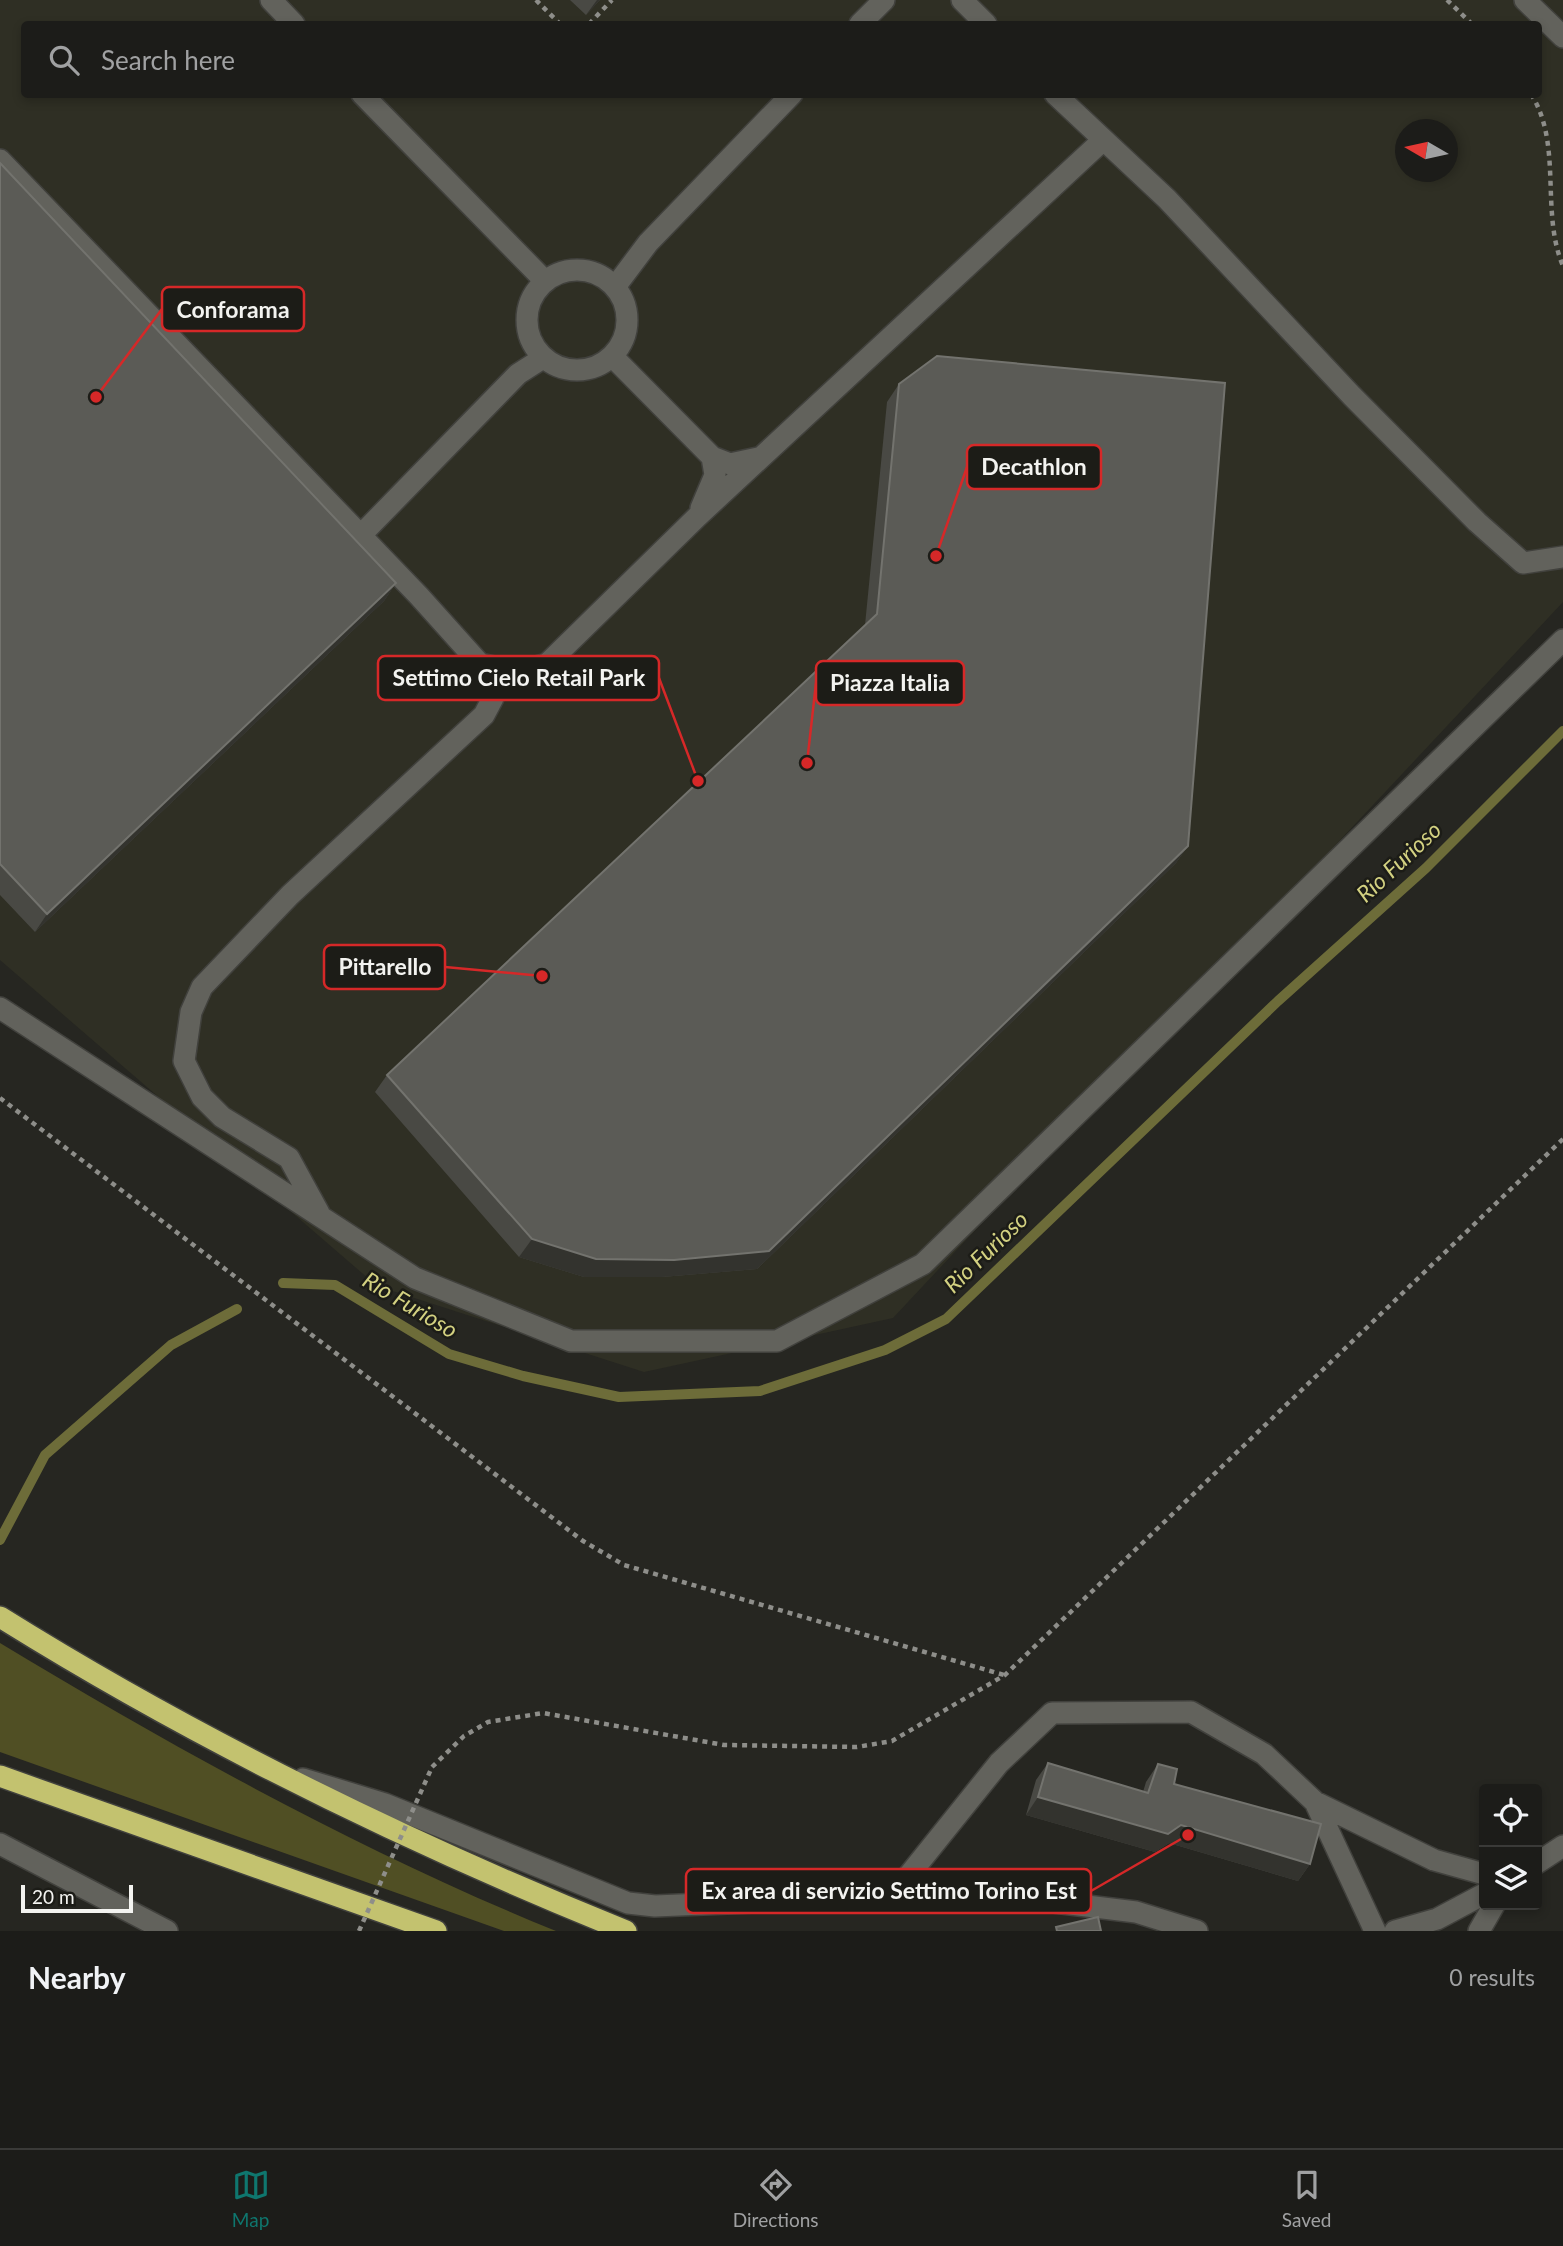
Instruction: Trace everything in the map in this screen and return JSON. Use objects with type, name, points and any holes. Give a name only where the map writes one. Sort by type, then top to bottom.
[{"type":"highway","points":[[0,1617],[75,1664],[277,1771],[462,1861],[626,1931]]},
{"type":"highway","points":[[0,1776],[436,1931]]},
{"type":"street","points":[[271,0],[291,21]]},
{"type":"street","points":[[863,21],[884,0]]},
{"type":"street","points":[[962,0],[983,21]]},
{"type":"street","points":[[1525,0],[1563,37]]},
{"type":"street","points":[[366,98],[545,281]]},
{"type":"street","points":[[615,287],[653,237],[788,98]]},
{"type":"street","points":[[1059,98],[1102,141],[1167,198],[1352,396],[1477,523],[1523,563],[1563,557]]},
{"type":"street","points":[[480,664],[517,672],[547,664],[698,516],[1102,141]]},
{"type":"street","points":[[0,160],[480,664],[493,698],[484,715],[290,895],[202,988],[191,1012],[184,1061],[202,1097],[222,1117],[289,1158],[322,1218]]},
{"type":"street","points":[[573,270],[603,277],[615,287],[627,315],[626,332],[612,356],[592,369],[574,371],[558,367],[543,358],[532,345],[526,328],[527,310],[533,294],[545,281],[558,273],[573,270]]},
{"type":"street","points":[[612,356],[712,457],[730,464],[761,457]]},
{"type":"street","points":[[360,536],[518,374],[543,358]]},
{"type":"street","points":[[698,516],[715,475],[712,457]]},
{"type":"street","points":[[0,1008],[415,1278],[570,1341],[777,1341],[923,1264],[1563,640]]},
{"type":"street","points":[[897,1890],[999,1763],[1052,1713],[1191,1712],[1264,1754],[1315,1802],[1434,1860],[1479,1873]]},
{"type":"street","points":[[277,1771],[384,1804],[628,1903],[654,1906],[749,1902],[897,1890],[1013,1897],[1136,1912],[1197,1931]]},
{"type":"street","points":[[1315,1802],[1375,1931]]},
{"type":"street","points":[[0,1844],[167,1931]]},
{"type":"street","points":[[1542,1860],[1563,1846]]},
{"type":"street","points":[[1395,1931],[1437,1919],[1479,1897]]},
{"type":"street","points":[[1479,1931],[1491,1910]]},
{"type":"path","points":[[536,0],[557,21]]},
{"type":"path","points":[[592,21],[612,0]]},
{"type":"path","points":[[1447,0],[1469,21]]},
{"type":"path","points":[[1534,98],[1540,107],[1549,141],[1549,190],[1563,267]]},
{"type":"path","points":[[0,1098],[583,1541],[624,1565],[1005,1675]]},
{"type":"path","points":[[359,1931],[432,1767],[464,1736],[488,1722],[543,1713],[724,1745],[857,1747],[892,1741],[1005,1675],[1563,1139]]},
{"type":"shaded area","points":[[0,0],[1563,0],[1563,602],[893,1318],[644,1372],[377,1286],[0,960]]},
{"type":"shaded area","points":[[0,1643],[272,1798],[412,1868],[556,1931],[504,1931],[0,1752]]},
{"type":"building","points":[[0,163],[396,583],[47,914],[0,864]]},
{"type":"building","points":[[937,356],[1225,383],[1188,846],[769,1251],[674,1260],[596,1259],[532,1239],[387,1075],[877,614],[899,384]]},
{"type":"building","points":[[1048,1763],[1148,1793],[1158,1764],[1177,1769],[1174,1784],[1321,1824],[1310,1864],[1181,1825],[1168,1834],[1038,1797]]},
{"type":"building","points":[[1098,1917],[1101,1931],[1057,1931],[1056,1927]]},
{"type":"waterway","name":"Rio Furioso","points":[[283,1283],[335,1285],[449,1354],[523,1376],[619,1397],[760,1391],[885,1350],[946,1319],[1278,1001],[1426,868],[1563,731]]},
{"type":"waterway","name":"Rio Furioso","points":[[0,1540],[45,1455],[171,1345],[237,1309]]},
{"type":"place","name":"Conforama","points":[[96,397]]},
{"type":"place","name":"Decathlon","points":[[936,556]]},
{"type":"place","name":"Piazza Italia","points":[[807,763]]},
{"type":"place","name":"Settimo Cielo Retail Park","points":[[698,781]]},
{"type":"place","name":"Pittarello","points":[[542,976]]},
{"type":"place","name":"Ex area di servizio Settimo Torino Est","points":[[1188,1835]]}]
